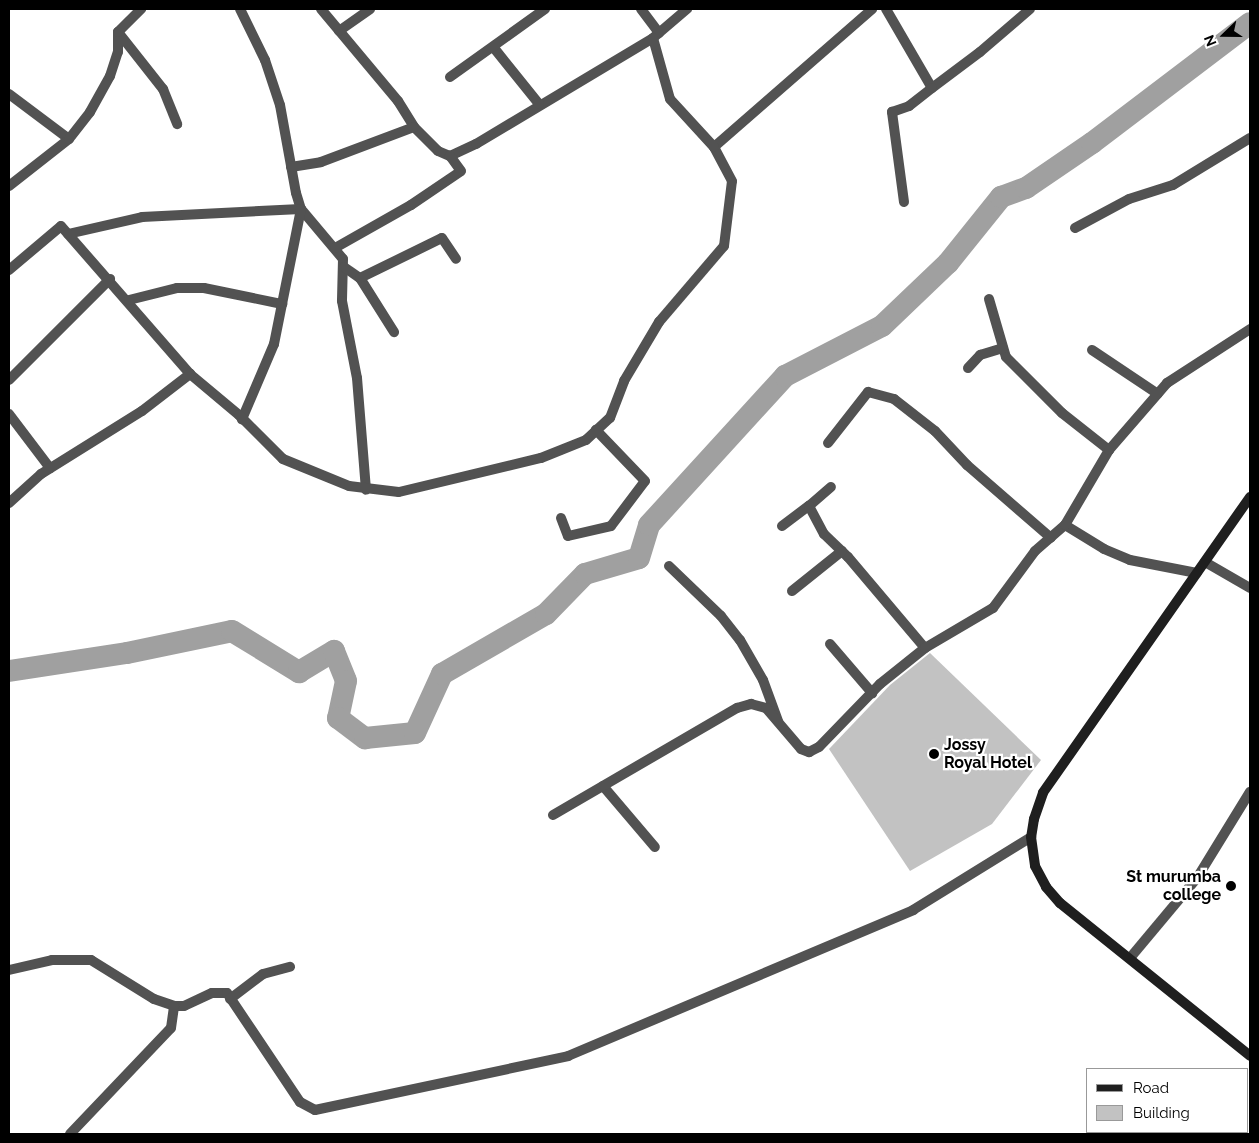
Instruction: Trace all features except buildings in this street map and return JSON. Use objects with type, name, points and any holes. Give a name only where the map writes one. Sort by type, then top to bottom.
[{"type":"street","points":[[9,186],[69,139],[90,112],[110,76],[118,52],[118,32],[141,9]]},
{"type":"street","points":[[240,9],[265,60],[280,105],[291,167],[302,209],[335,248],[344,266],[360,278],[394,332]]},
{"type":"street","points":[[320,9],[398,101],[414,127],[438,152],[450,156],[462,171],[410,205],[335,248]]},
{"type":"street","points":[[339,31],[370,9]]},
{"type":"street","points":[[450,77],[494,48],[545,9]]},
{"type":"street","points":[[9,270],[61,226],[129,300],[190,374],[242,419],[283,459],[366,490],[399,492],[540,458],[586,440],[610,418],[624,381],[658,322],[724,246],[732,181],[714,146],[670,99],[656,36],[640,9]]},
{"type":"street","points":[[450,156],[476,144],[539,104],[656,36],[687,9]]},
{"type":"street","points":[[714,146],[872,9]]},
{"type":"street","points":[[886,9],[932,88]]},
{"type":"street","points":[[904,202],[892,112],[909,106],[980,52],[1030,9]]},
{"type":"street","points":[[118,32],[163,89],[177,124]]},
{"type":"street","points":[[494,48],[539,104]]},
{"type":"street","points":[[9,94],[69,139]]},
{"type":"street","points":[[291,167],[321,162],[414,127]]},
{"type":"street","points":[[1075,228],[1129,199],[1173,185],[1250,138]]},
{"type":"street","points":[[68,234],[142,217],[302,209]]},
{"type":"street","points":[[242,419],[274,344],[302,209]]},
{"type":"street","points":[[360,278],[442,238],[456,259]]},
{"type":"street","points":[[344,266],[342,301],[357,378],[366,490]]},
{"type":"street","points":[[9,380],[110,279]]},
{"type":"street","points":[[129,300],[152,292],[195,288],[243,294],[282,304]]},
{"type":"street","points":[[988,299],[1006,357],[1037,390],[1109,450]]},
{"type":"street","points":[[553,815],[738,708],[759,705],[778,722],[801,749],[809,752],[819,747],[872,693],[925,648],[993,608],[1036,552],[1064,525],[1109,450],[1167,383],[1250,329]]},
{"type":"street","points":[[968,368],[980,355],[1003,348]]},
{"type":"street","points":[[1092,350],[1158,394]]},
{"type":"street","points":[[9,503],[50,468],[142,411],[190,374]]},
{"type":"street","points":[[828,444],[868,392],[894,399],[935,431],[967,465],[1051,538]]},
{"type":"street","points":[[9,414],[50,468]]},
{"type":"street","points":[[560,518],[568,536],[611,526],[645,481],[596,430]]},
{"type":"street","points":[[782,526],[810,506],[831,487]]},
{"type":"street","points":[[1250,497],[1044,793],[1034,819],[1031,837],[1036,866],[1046,887],[1060,903],[1250,1056]]},
{"type":"street","points":[[810,506],[824,534],[842,551],[925,648]]},
{"type":"street","points":[[1064,525],[1104,549],[1130,560],[1197,573]]},
{"type":"street","points":[[792,591],[842,551]]},
{"type":"street","points":[[1205,562],[1250,588]]},
{"type":"street","points":[[669,566],[720,616],[740,640],[767,687],[778,722]]},
{"type":"street","points":[[830,644],[872,693]]},
{"type":"street","points":[[603,786],[655,847]]},
{"type":"street","points":[[1130,958],[1197,878],[1250,792]]},
{"type":"street","points":[[9,970],[52,960],[91,960],[154,999],[174,1006],[184,1006],[217,992],[227,994],[300,1102],[315,1110],[568,1056],[913,910],[1031,837]]},
{"type":"street","points":[[230,998],[263,974],[290,967]]},
{"type":"street","points":[[70,1134],[171,1028],[174,1006]]},
{"type":"waterway","points":[[9,671],[127,653],[232,631],[299,672],[334,651],[346,681],[338,718],[365,738],[415,733],[442,674],[546,614],[585,574],[639,558],[649,525],[785,376],[882,326],[948,263],[1001,197],[1026,188],[1092,143],[1250,23]]},
{"type":"place","name":"Jossy Royal Hotel","points":[[934,754]]},
{"type":"place","name":"St murumba college","points":[[1231,886]]}]
